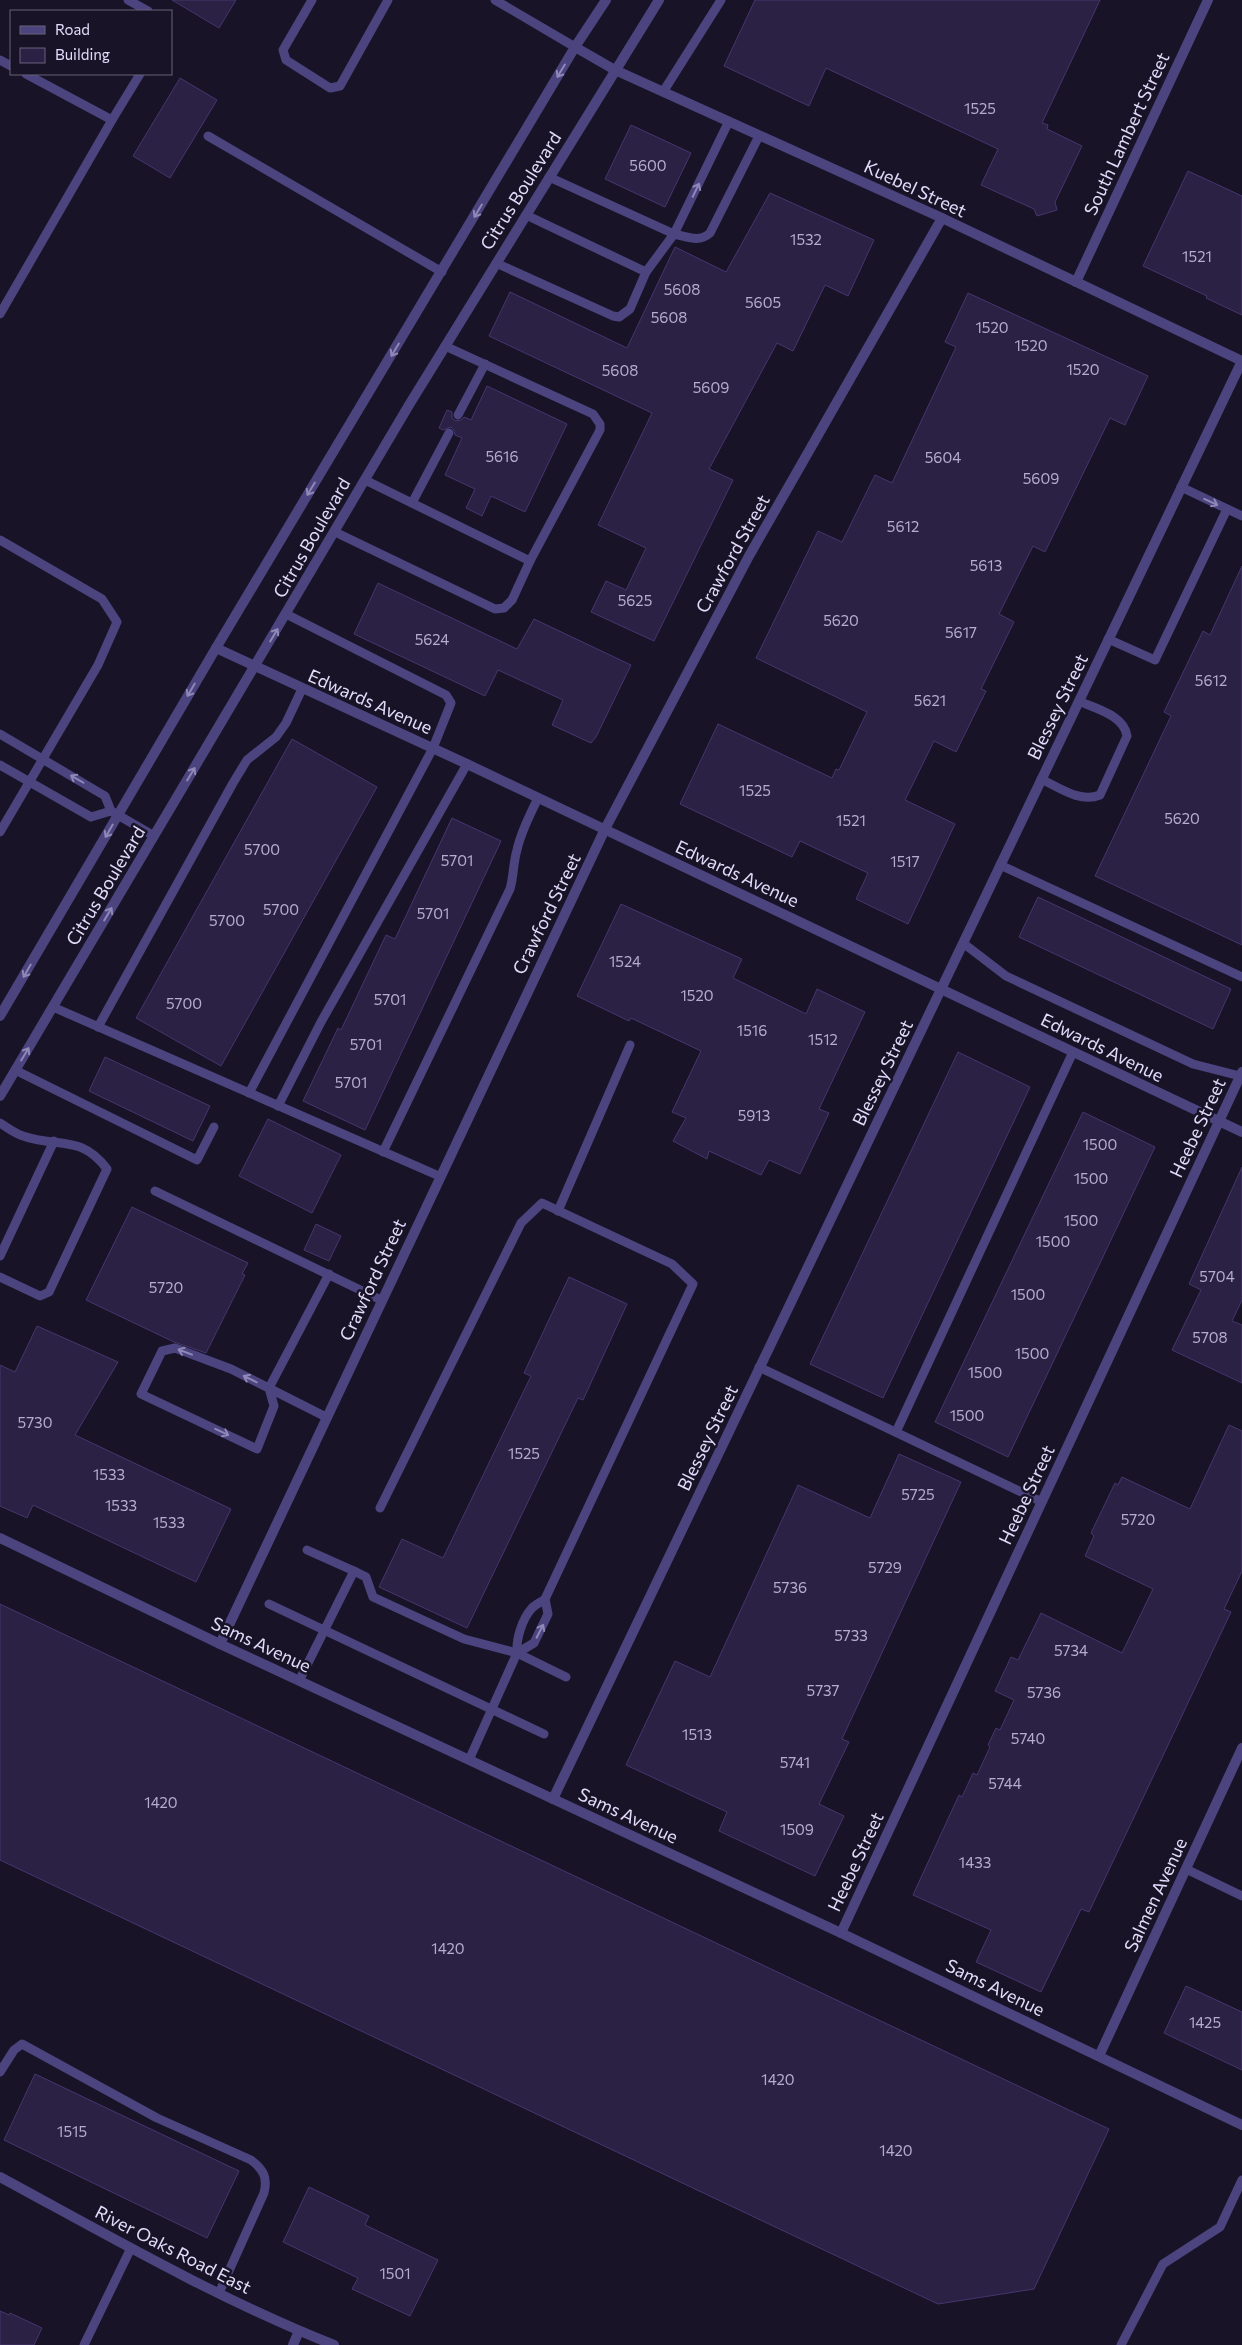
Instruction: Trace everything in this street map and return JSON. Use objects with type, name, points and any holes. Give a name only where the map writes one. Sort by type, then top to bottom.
[{"type":"street","name":"Citrus Boulevard","points":[[0,1016],[114,813],[216,648],[575,47],[606,0]]},
{"type":"street","name":"Citrus Boulevard","points":[[0,1096],[445,346],[659,0]]},
{"type":"street","name":"South Lambert Street","points":[[1076,282],[1208,0]]},
{"type":"street","name":"Kuebel Street","points":[[575,47],[615,70],[942,218],[1242,361]]},
{"type":"street","name":"Crawford Street","points":[[220,1644],[439,1176],[605,829],[750,556],[942,218]]},
{"type":"street","name":"Blessey Street","points":[[553,1799],[1242,361]]},
{"type":"street","name":"Edwards Avenue","points":[[216,648],[605,829],[1242,1132]]},
{"type":"street","name":"Heebe Street","points":[[841,1933],[1241,1074]]},
{"type":"street","name":"Sams Avenue","points":[[0,1538],[220,1644],[841,1933],[1242,2125]]},
{"type":"street","name":"Salmen Avenue","points":[[1099,2056],[1242,1748]]},
{"type":"street","name":"River Oaks Road East","points":[[0,2177],[219,2293],[299,2331],[334,2345]]},
{"type":"street","points":[[293,2345],[299,2331]]},
{"type":"lane","points":[[128,0],[146,10]]},
{"type":"lane","points":[[312,0],[283,50],[286,60],[330,88],[340,86],[388,0]]},
{"type":"lane","points":[[495,0],[575,47]]},
{"type":"lane","points":[[663,92],[721,0]]},
{"type":"lane","points":[[28,75],[112,120]]},
{"type":"lane","points":[[0,314],[139,75]]},
{"type":"lane","points":[[496,262],[619,317],[630,309],[646,272],[674,234],[729,121]]},
{"type":"lane","points":[[208,136],[442,272]]},
{"type":"lane","points":[[548,177],[674,234],[697,239],[704,238],[710,233],[759,136]]},
{"type":"lane","points":[[526,215],[646,272]]},
{"type":"lane","points":[[335,532],[495,609],[504,608],[512,600],[530,561],[600,430],[600,424],[593,414],[445,346]]},
{"type":"lane","points":[[458,415],[485,364]]},
{"type":"lane","points":[[412,503],[449,433]]},
{"type":"lane","points":[[365,480],[530,561]]},
{"type":"lane","points":[[1181,487],[1242,516]]},
{"type":"lane","points":[[1108,639],[1155,660],[1227,509]]},
{"type":"lane","points":[[0,540],[102,599],[117,622],[98,665],[0,832]]},
{"type":"lane","points":[[249,1093],[433,748],[451,703],[446,695],[286,614]]},
{"type":"lane","points":[[98,1027],[233,783],[247,760],[276,737],[286,723],[302,689]]},
{"type":"lane","points":[[1041,779],[1082,798],[1090,799],[1100,795],[1127,736],[1126,727],[1121,720],[1079,701]]},
{"type":"lane","points":[[0,734],[105,796],[114,813],[154,836]]},
{"type":"lane","points":[[278,1106],[321,1022],[467,764]]},
{"type":"lane","points":[[0,765],[91,817],[114,813]]},
{"type":"lane","points":[[384,1152],[510,889],[515,874],[516,852],[520,836],[538,798]]},
{"type":"lane","points":[[1000,865],[1242,977]]},
{"type":"lane","points":[[963,943],[1006,976],[1193,1064],[1241,1074]]},
{"type":"lane","points":[[53,1007],[439,1176]]},
{"type":"lane","points":[[558,1211],[630,1044]]},
{"type":"lane","points":[[896,1432],[1073,1052]]},
{"type":"lane","points":[[15,1070],[197,1160],[214,1127]]},
{"type":"lane","points":[[0,1123],[13,1132],[25,1137],[66,1142],[93,1154],[107,1169],[49,1292],[40,1296],[0,1277]]},
{"type":"lane","points":[[0,1256],[54,1141]]},
{"type":"lane","points":[[155,1191],[381,1300]]},
{"type":"lane","points":[[380,1508],[521,1223],[542,1203],[672,1264],[693,1284],[545,1599],[532,1608],[524,1620],[516,1642],[517,1653],[469,1760]]},
{"type":"lane","points":[[326,1417],[269,1388],[231,1369],[175,1348],[162,1351],[141,1394],[257,1449],[274,1406],[269,1388],[329,1274]]},
{"type":"lane","points":[[759,1367],[1042,1502]]},
{"type":"lane","points":[[306,1550],[366,1577],[373,1597],[464,1639],[517,1653],[566,1677]]},
{"type":"lane","points":[[299,1681],[354,1571]]},
{"type":"lane","points":[[517,1653],[534,1643],[548,1614],[545,1599]]},
{"type":"lane","points":[[269,1604],[544,1734]]},
{"type":"lane","points":[[1186,1869],[1242,1896]]},
{"type":"lane","points":[[0,2072],[14,2050],[22,2044],[157,2118],[251,2160],[260,2167],[265,2175],[264,2192],[219,2293]]},
{"type":"lane","points":[[1121,2345],[1163,2264],[1220,2227],[1242,2180]]},
{"type":"lane","points":[[84,2345],[131,2248]]},
{"type":"building","points":[[172,0],[236,0],[219,28]]},
{"type":"building","points":[[755,0],[1100,0],[1042,123],[1048,125],[1047,129],[1082,146],[1055,202],[1057,210],[1037,216],[1034,209],[981,185],[998,149],[826,68],[809,106],[724,66]]},
{"type":"building","points":[[180,78],[217,100],[170,178],[133,156]]},
{"type":"building","points":[[631,125],[691,153],[665,207],[605,179]]},
{"type":"building","points":[[1188,171],[1242,196],[1242,315],[1206,298],[1207,296],[1143,266]]},
{"type":"building","points":[[770,193],[874,240],[848,296],[825,285],[793,351],[777,343],[709,469],[733,480],[654,641],[591,612],[606,581],[626,590],[646,548],[598,525],[652,413],[489,336],[510,292],[627,348],[675,247],[726,272]]},
{"type":"building","points":[[968,293],[1148,376],[1125,425],[1110,418],[1045,552],[1033,546],[999,614],[1014,622],[981,689],[986,691],[956,752],[934,741],[905,800],[955,824],[908,924],[856,899],[868,873],[800,841],[792,857],[680,804],[718,724],[832,778],[836,769],[839,770],[867,712],[756,658],[818,531],[842,542],[875,475],[892,483],[956,347],[945,342]]},
{"type":"building","points":[[487,386],[567,424],[525,512],[491,496],[482,516],[466,508],[475,489],[445,475],[462,438],[455,435],[451,427],[443,430],[439,428],[447,410],[452,412],[452,418],[456,421],[464,417],[471,420]]},
{"type":"building","points":[[1242,566],[1242,945],[1095,876],[1171,716],[1164,712],[1203,631],[1210,635]]},
{"type":"building","points":[[378,583],[517,649],[534,619],[631,665],[596,737],[591,743],[552,725],[563,700],[498,670],[485,696],[354,634]]},
{"type":"building","points":[[292,739],[377,787],[221,1066],[136,1018]]},
{"type":"building","points":[[452,818],[501,841],[365,1130],[303,1101],[338,1028],[341,1030],[386,935],[395,939]]},
{"type":"building","points":[[1038,897],[1231,989],[1213,1029],[1019,937]]},
{"type":"building","points":[[621,904],[742,959],[733,978],[806,1014],[817,989],[865,1012],[819,1109],[829,1113],[800,1174],[769,1160],[761,1175],[709,1151],[707,1159],[673,1141],[686,1118],[672,1112],[701,1051],[631,1018],[629,1021],[577,996]]},
{"type":"building","points":[[958,1052],[1030,1087],[883,1398],[810,1364]]},
{"type":"building","points":[[105,1057],[210,1106],[193,1141],[89,1091]]},
{"type":"building","points":[[1083,1112],[1155,1147],[1008,1457],[935,1422]]},
{"type":"building","points":[[268,1119],[341,1155],[312,1213],[239,1176]]},
{"type":"building","points":[[1242,1167],[1242,1300],[1232,1321],[1242,1325],[1242,1383],[1172,1350],[1201,1290],[1189,1284]]},
{"type":"building","points":[[132,1207],[248,1263],[242,1274],[245,1275],[206,1353],[174,1342],[86,1300]]},
{"type":"building","points":[[316,1224],[341,1236],[329,1261],[304,1250]]},
{"type":"building","points":[[569,1277],[627,1304],[583,1400],[578,1398],[467,1628],[379,1587],[402,1539],[443,1558],[531,1376],[524,1373]]},
{"type":"building","points":[[37,1326],[118,1362],[75,1435],[231,1509],[196,1582],[33,1505],[27,1518],[0,1506],[0,1365],[15,1372]]},
{"type":"building","points":[[1229,1425],[1242,1431],[1242,1571],[1224,1609],[1231,1612],[1089,1912],[1081,1909],[1041,1992],[976,1962],[991,1930],[913,1895],[959,1795],[962,1797],[973,1773],[977,1775],[990,1747],[988,1745],[996,1728],[1000,1730],[1014,1700],[995,1691],[1011,1657],[1018,1660],[1041,1613],[1122,1653],[1153,1589],[1085,1556],[1094,1536],[1091,1533],[1115,1483],[1118,1485],[1122,1477],[1190,1509]]},
{"type":"building","points":[[899,1454],[961,1482],[842,1739],[849,1742],[819,1804],[844,1816],[815,1876],[719,1831],[727,1812],[626,1765],[675,1661],[710,1677],[798,1485],[870,1518]]},
{"type":"building","points":[[0,1604],[1109,2129],[1034,2289],[938,2304],[0,1860]]},
{"type":"building","points":[[1186,1986],[1242,2012],[1242,2070],[1164,2033]]},
{"type":"building","points":[[35,2074],[239,2171],[207,2238],[4,2140]]},
{"type":"building","points":[[309,2187],[369,2216],[365,2225],[438,2260],[410,2316],[352,2289],[358,2278],[283,2242]]},
{"type":"building","points":[[0,2311],[9,2315],[10,2313],[42,2328],[34,2345],[0,2345]]}]
